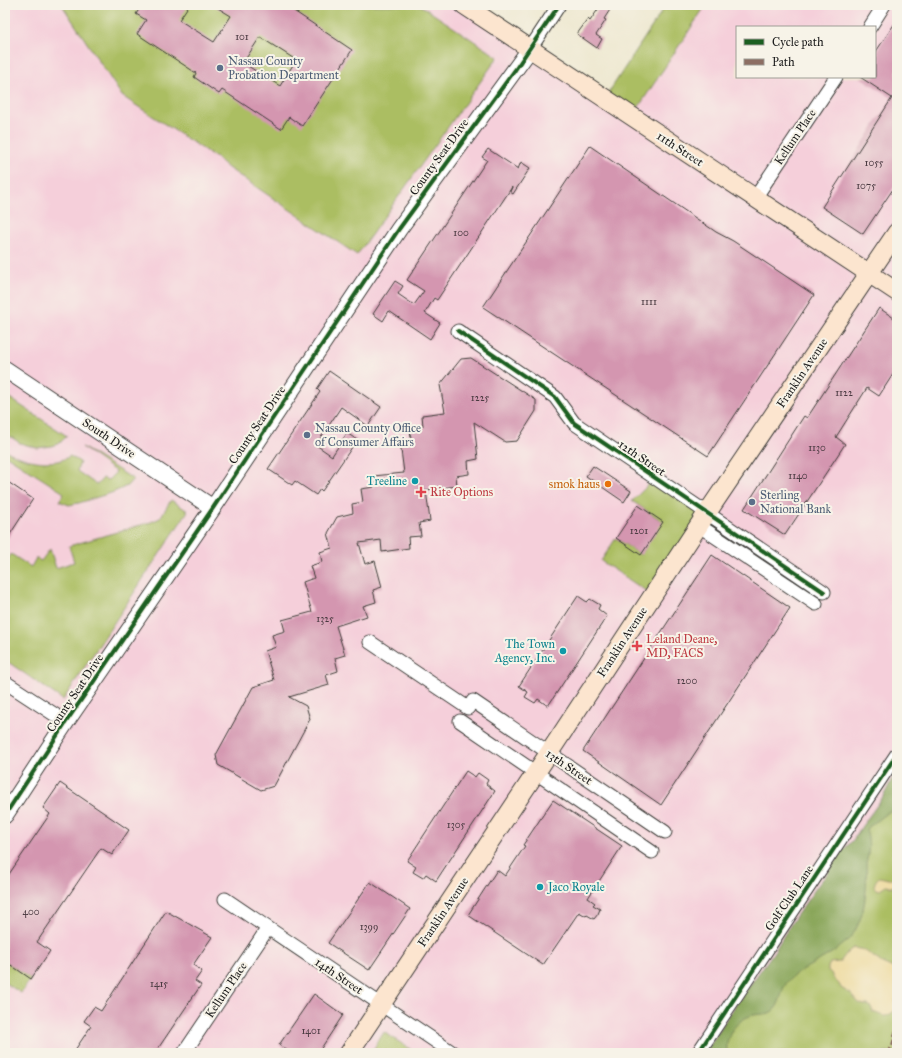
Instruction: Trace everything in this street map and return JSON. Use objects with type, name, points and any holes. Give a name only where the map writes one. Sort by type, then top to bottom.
[{"type":"main road","name":"11th Street","points":[[464,5],[897,292]]},
{"type":"main road","name":"Franklin Avenue","points":[[349,1053],[549,753],[702,519],[897,232]]},
{"type":"street","points":[[530,49],[559,5]]},
{"type":"street","points":[[871,26],[884,5]]},
{"type":"street","name":"County Seat Drive","points":[[5,815],[66,722],[213,508],[399,229],[530,49]]},
{"type":"street","name":"Kellum Place","points":[[755,198],[835,78]]},
{"type":"street","name":"12th Street","points":[[458,331],[555,397],[574,424],[816,604]]},
{"type":"street","name":"South Drive","points":[[5,369],[213,508]]},
{"type":"street","name":"12th Street","points":[[702,519],[824,592]]},
{"type":"street","name":"13th Street","points":[[370,642],[549,753],[665,832]]},
{"type":"street","points":[[5,682],[66,722]]},
{"type":"street","points":[[460,721],[652,852]]},
{"type":"street","name":"Golf Club Lane","points":[[698,1053],[897,754]]},
{"type":"street","name":"14th Street","points":[[225,899],[453,1053]]},
{"type":"street","name":"Kellum Place","points":[[184,1053],[268,928]]},
{"type":"shaded area","points":[[5,5],[464,5],[632,117],[706,5],[897,5],[897,776],[710,1053],[5,1053]]},
{"type":"green space","points":[[62,5],[420,5],[498,57],[357,255],[228,168],[215,157],[122,96]]},
{"type":"green space","points":[[666,5],[706,5],[632,117],[605,98]]},
{"type":"green space","points":[[5,395],[67,436],[60,443],[52,446],[37,448],[20,443],[5,433]]},
{"type":"green space","points":[[82,447],[133,479],[127,486],[114,492],[69,505],[59,501],[64,493],[5,455],[5,450],[17,456],[44,462],[58,461],[70,456],[80,462],[77,471],[97,485],[103,478],[108,480],[116,472]]},
{"type":"green space","points":[[655,478],[707,513],[652,595],[601,561],[616,538],[641,555],[662,521],[632,501]]},
{"type":"green space","points":[[171,500],[188,511],[63,700],[5,660],[5,563],[11,554],[31,567],[36,558],[41,561],[50,549],[56,568],[74,562],[69,546],[160,518]]},
{"type":"green space","points":[[897,773],[897,812],[892,810],[866,829],[869,846],[866,864],[866,893],[862,913],[855,931],[839,948],[797,973],[790,979],[784,987],[776,1008],[772,1012],[753,1015],[740,1022],[732,1030],[729,1036],[727,1053],[705,1053],[732,1010],[773,953],[794,919],[827,874],[840,853],[853,840],[883,797],[892,779]]},
{"type":"green space","points":[[897,776],[897,1053],[710,1053]]},
{"type":"green space","points":[[5,961],[31,979],[21,993],[5,983]]},
{"type":"green space","points":[[384,1032],[416,1053],[371,1053]]},
{"type":"sand","points":[[879,877],[889,879],[894,877],[896,878],[895,885],[893,887],[886,886],[880,890],[876,889],[874,884]]},
{"type":"sand","points":[[854,948],[864,950],[897,972],[897,999],[895,1001],[897,1002],[897,1009],[887,1016],[873,1012],[871,1007],[868,1005],[859,1003],[851,994],[841,988],[831,973],[828,972],[830,963],[840,962],[848,952]]},
{"type":"building","name":"Nassau County Probation Department","points":[[142,5],[189,5],[179,20],[214,42],[231,16],[213,5],[285,5],[352,50],[302,126],[289,117],[281,129],[222,90],[219,94],[194,77],[196,73],[137,34],[146,20],[136,14]],"holes":[[[260,37],[296,60],[280,86],[243,63]]]},
{"type":"building","points":[[601,5],[613,5],[604,19],[606,20],[596,35],[602,39],[597,48],[577,34],[588,19],[590,21]]},
{"type":"building","points":[[897,20],[897,183],[863,234],[822,207],[892,98],[862,78],[876,78],[876,52]]},
{"type":"building","points":[[590,146],[716,232],[733,241],[814,295],[708,456],[483,307]]},
{"type":"building","points":[[488,149],[518,169],[521,162],[530,168],[513,194],[510,192],[512,187],[437,300],[434,298],[425,313],[440,323],[430,339],[389,311],[383,321],[373,314],[395,281],[403,286],[398,294],[414,305],[424,291],[407,280],[487,160],[482,157]]},
{"type":"building","points":[[879,308],[897,320],[897,368],[879,396],[867,388],[836,437],[845,444],[785,535],[744,509],[804,416],[807,418]]},
{"type":"building","points":[[471,358],[536,400],[536,411],[517,441],[505,442],[474,422],[478,459],[468,461],[469,474],[456,476],[457,486],[426,490],[430,521],[419,523],[421,536],[408,537],[409,548],[382,552],[381,540],[359,543],[365,564],[375,561],[382,587],[373,590],[376,602],[363,606],[367,616],[336,626],[345,655],[335,658],[338,671],[326,675],[329,685],[289,697],[306,706],[310,719],[274,786],[261,790],[218,765],[216,755],[253,687],[274,680],[265,651],[276,647],[272,635],[285,631],[282,620],[312,612],[303,582],[314,578],[310,566],[322,562],[320,552],[332,548],[328,533],[337,517],[353,513],[352,504],[363,502],[361,489],[374,487],[373,476],[404,473],[400,442],[411,440],[410,427],[423,426],[422,415],[445,412],[440,385],[461,359]]},
{"type":"building","name":"Nassau County Office of Consumer Affairs","points":[[329,371],[381,407],[368,426],[341,407],[316,445],[332,456],[347,433],[357,440],[322,491],[320,489],[316,495],[295,481],[292,485],[268,469],[320,392],[317,389]]},
{"type":"building","name":"smok haus","points":[[593,466],[631,491],[624,502],[586,476]]},
{"type":"building","points":[[5,480],[33,499],[5,542]]},
{"type":"building","points":[[638,505],[663,522],[641,555],[616,538]]},
{"type":"building","points":[[712,555],[790,608],[661,805],[583,751]]},
{"type":"building","name":"The Town Agency, Inc.","points":[[578,596],[587,602],[590,599],[600,605],[598,609],[607,616],[548,706],[538,699],[535,703],[525,697],[528,692],[519,686]]},
{"type":"building","points":[[466,771],[475,777],[478,773],[488,780],[486,784],[495,791],[436,881],[426,874],[423,878],[413,872],[416,867],[407,861]]},
{"type":"building","points":[[60,783],[129,830],[112,855],[101,848],[37,942],[50,951],[31,979],[5,961],[5,880],[50,814],[43,808]]},
{"type":"building","name":"Jaco Royale","points":[[553,800],[622,846],[588,898],[595,903],[593,905],[600,909],[598,914],[594,919],[579,912],[543,965],[468,915],[497,870],[505,876],[525,846],[523,845]]},
{"type":"building","points":[[370,882],[410,909],[369,970],[328,943]]},
{"type":"building","points":[[166,911],[212,937],[193,965],[202,971],[195,981],[201,985],[155,1053],[73,1053],[91,1026],[84,1021],[94,1007],[101,1011]]},
{"type":"building","points":[[314,994],[343,1015],[318,1053],[291,1053],[279,1045]]},
{"type":"marked path","points":[[887,1053],[892,1046],[897,1029]]},
{"type":"cycle path","points":[[5,815],[66,722],[213,508],[399,229],[515,70],[559,5]]},
{"type":"cycle path","points":[[458,331],[555,397],[574,423],[824,592]]},
{"type":"cycle path","points":[[698,1053],[897,754]]},
{"type":"place","name":"Nassau County Probation Department","points":[[220,68]]},
{"type":"place","name":"Nassau County Office of Consumer Affairs","points":[[307,435]]},
{"type":"place","name":"Treeline","points":[[415,481]]},
{"type":"place","name":"smok haus","points":[[608,484]]},
{"type":"place","name":"Rite Options","points":[[421,492]]},
{"type":"place","name":"Sterling National Bank","points":[[752,502]]},
{"type":"place","name":"Leland Deane, MD, FACS","points":[[637,646]]},
{"type":"place","name":"The Town Agency, Inc.","points":[[563,651]]},
{"type":"place","name":"Jaco Royale","points":[[540,887]]}]
